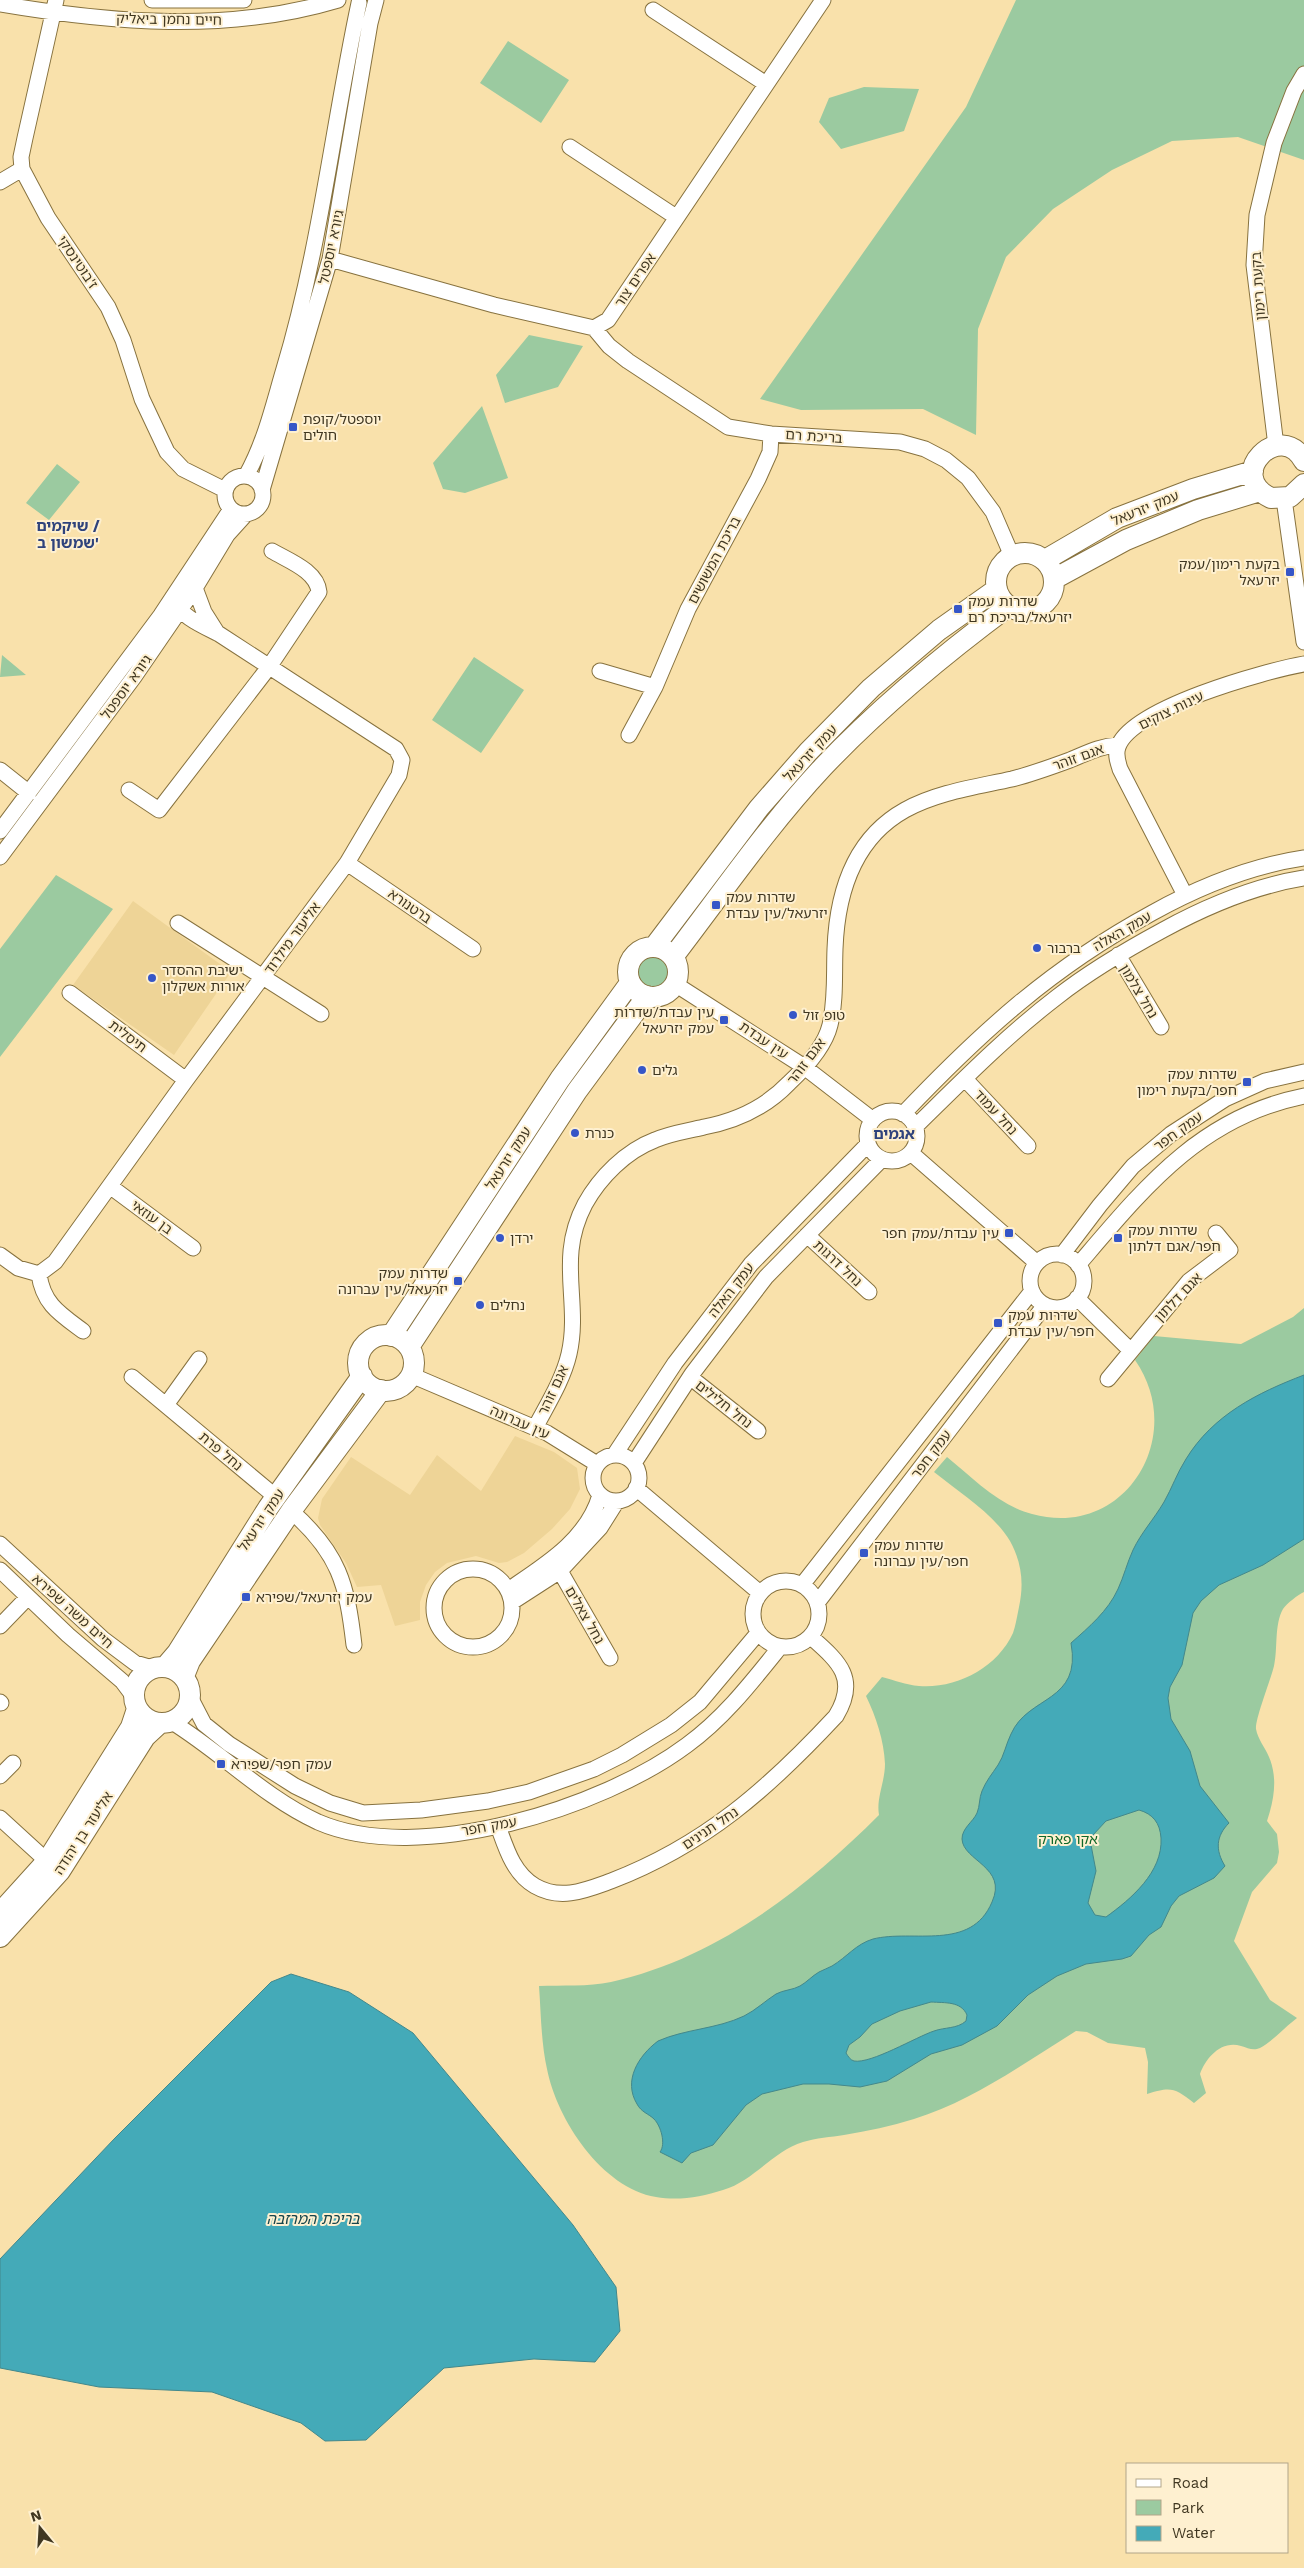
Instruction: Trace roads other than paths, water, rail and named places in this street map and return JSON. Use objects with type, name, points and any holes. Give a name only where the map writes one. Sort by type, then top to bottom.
[{"type":"main road","points":[[1303,458],[1290,448],[1276,446],[1260,454],[1253,471],[1254,482],[1260,491],[1271,498],[1284,499],[1296,494],[1304,484]]},
{"type":"main road","name":"עמק יזרעאל","points":[[1045,560],[1117,518],[1192,489],[1253,471]]},
{"type":"main road","name":"עמק יזרעאל","points":[[1054,579],[1126,540],[1198,510],[1260,491]]},
{"type":"main road","points":[[1029,553],[1045,560],[1051,568],[1054,579],[1051,594],[1040,606],[1025,610],[1009,606],[1001,598],[997,589],[997,573],[1000,566],[1012,556],[1029,553]]},
{"type":"main road","name":"עמק יזרעאל","points":[[654,947],[759,808],[808,752],[871,688],[940,630],[997,589]]},
{"type":"main road","name":"עמק יזרעאל","points":[[673,957],[775,821],[823,767],[887,704],[954,647],[1009,606]]},
{"type":"main road","points":[[654,947],[666,951],[673,957],[678,970],[675,984],[663,995],[647,996],[639,993],[630,983],[628,972],[633,957],[642,950],[654,947]]},
{"type":"main road","name":"עמק יזרעאל","points":[[392,1336],[560,1079],[630,983]]},
{"type":"main road","name":"עמק יזרעאל","points":[[409,1347],[577,1091],[647,996]]},
{"type":"main road","points":[[392,1336],[398,1338],[409,1347],[414,1361],[411,1375],[402,1386],[388,1391],[381,1390],[372,1387],[362,1376],[359,1361],[364,1347],[376,1337],[392,1336]]},
{"type":"main road","name":"עמק יזרעאל","points":[[158,1668],[177,1653],[276,1497],[362,1376]]},
{"type":"main road","name":"עמק יזרעאל","points":[[184,1676],[190,1661],[292,1511],[381,1390]]},
{"type":"main road","points":[[158,1668],[175,1670],[184,1676],[190,1687],[191,1699],[184,1713],[166,1723],[147,1719],[135,1703],[137,1682],[144,1674],[158,1668]]},
{"type":"main road","name":"אליעזר בן יהודה","points":[[0,1913],[47,1861],[131,1727],[135,1703]]},
{"type":"main road","name":"אליעזר בן יהודה","points":[[0,1937],[60,1871],[145,1737],[166,1723]]},
{"type":"street","name":"חיים נחמן ביאליק","points":[[152,0],[244,0]]},
{"type":"street","name":"חיים נחמן ביאליק","points":[[0,4],[55,6],[139,21],[232,20],[280,14],[338,0]]},
{"type":"street","name":"אפרים צור","points":[[594,328],[608,320],[822,0]]},
{"type":"street","name":"גיורא יוספטל","points":[[262,490],[330,259],[370,23],[365,1]]},
{"type":"street","name":"גיורא יוספטל","points":[[246,476],[260,450],[299,320],[365,1]]},
{"type":"street","points":[[0,182],[22,169],[21,157],[55,6]]},
{"type":"street","points":[[653,10],[766,84]]},
{"type":"street","name":"בקעת רימון","points":[[1276,446],[1254,265],[1257,214],[1274,142],[1294,91],[1304,74]]},
{"type":"street","points":[[570,147],[676,217]]},
{"type":"street","name":"ז'בוטינסקי","points":[[22,169],[48,218],[108,308],[123,340],[142,400],[167,452],[183,469],[225,490]]},
{"type":"street","points":[[330,259],[494,305],[594,328]]},
{"type":"street","name":"בריכת רם","points":[[594,328],[609,346],[628,361],[728,427],[771,434],[900,442],[925,449],[946,460],[968,478],[993,512],[1012,556]]},
{"type":"street","name":"בריכת המשושים","points":[[629,735],[655,687],[688,609],[770,452],[771,434]]},
{"type":"street","points":[[246,476],[256,480],[262,490],[259,505],[238,511],[225,500],[225,490],[231,480],[246,476]]},
{"type":"street","points":[[1284,499],[1304,642]]},
{"type":"street","name":"גיורא יוספטל","points":[[0,831],[176,604],[195,588],[227,535],[238,511]]},
{"type":"street","name":"גיורא יוספטל","points":[[0,857],[134,677],[176,604],[238,511]]},
{"type":"street","points":[[129,790],[159,810],[269,667],[319,592],[318,582],[313,576],[272,551]]},
{"type":"street","name":"אליעזר מילרוד","points":[[195,588],[204,612],[218,634]]},
{"type":"street","name":"אליעזר מילרוד","points":[[38,1274],[55,1262],[111,1187],[186,1080],[347,863],[399,775],[402,760],[396,748],[218,634],[176,604]]},
{"type":"street","name":"עינות צוקים","points":[[1118,746],[1137,725],[1202,694],[1252,676],[1304,664]]},
{"type":"street","points":[[600,671],[655,687]]},
{"type":"street","points":[[1118,746],[1116,757],[1120,769],[1185,895]]},
{"type":"street","name":"אגם זוהר","points":[[535,1428],[569,1356],[573,1313],[569,1277],[570,1251],[574,1230],[585,1204],[598,1184],[621,1161],[654,1140],[732,1120],[757,1108],[790,1082],[820,1046],[829,1028],[833,1004],[837,914],[843,888],[854,862],[867,843],[885,823],[927,799],[1041,770],[1096,748],[1118,746]]},
{"type":"street","points":[[0,770],[29,793]]},
{"type":"street","name":"עמק האלה","points":[[903,1114],[979,1036],[1045,981],[1107,938],[1185,895],[1233,876],[1285,861],[1304,858]]},
{"type":"street","name":"ברטנורא","points":[[347,863],[473,950]]},
{"type":"street","name":"עמק האלה","points":[[915,1127],[993,1051],[1057,997],[1118,955],[1194,914],[1239,895],[1304,878]]},
{"type":"street","points":[[178,923],[321,1014]]},
{"type":"street","name":"נחל צלמון","points":[[1118,955],[1161,1027]]},
{"type":"street","name":"עין עבדת","points":[[675,984],[803,1066],[873,1120]]},
{"type":"street","name":"תיסלית","points":[[70,993],[186,1080]]},
{"type":"street","name":"עמק חפר","points":[[1062,1255],[1100,1205],[1134,1166],[1171,1134],[1225,1099],[1265,1081],[1304,1072]]},
{"type":"street","name":"נחל עמוד","points":[[965,1078],[1028,1146]]},
{"type":"street","name":"עמק חפר","points":[[1078,1265],[1149,1182],[1184,1152],[1236,1119],[1272,1102],[1304,1096]]},
{"type":"street","points":[[887,1112],[903,1114],[915,1127],[916,1140],[911,1153],[894,1161],[882,1159],[871,1150],[868,1144],[868,1129],[873,1120],[887,1112]]},
{"type":"street","name":"עמק האלה","points":[[615,1454],[675,1363],[751,1264],[868,1144]]},
{"type":"street","points":[[911,1153],[1037,1263]]},
{"type":"street","name":"עמק האלה","points":[[634,1463],[690,1377],[766,1277],[882,1159]]},
{"type":"street","name":"בן עוזאי","points":[[111,1187],[193,1248]]},
{"type":"street","name":"אגם דלתון","points":[[1108,1379],[1130,1350],[1189,1281],[1230,1250],[1216,1233]]},
{"type":"street","name":"נחל דרגות","points":[[807,1235],[869,1292]]},
{"type":"street","points":[[0,1255],[18,1268],[38,1274],[41,1290],[56,1311],[83,1331]]},
{"type":"street","points":[[1050,1255],[1062,1255],[1078,1265],[1082,1271],[1083,1286],[1077,1298],[1066,1306],[1045,1305],[1032,1291],[1030,1276],[1037,1263],[1050,1255]]},
{"type":"street","name":"עמק חפר","points":[[802,1585],[1032,1291]]},
{"type":"street","points":[[1077,1298],[1130,1350]]},
{"type":"street","name":"עמק חפר","points":[[817,1603],[1045,1305]]},
{"type":"street","points":[[166,1405],[199,1359]]},
{"type":"street","name":"עין עברונה","points":[[411,1375],[547,1433],[597,1464]]},
{"type":"street","name":"נחל פרת","points":[[132,1377],[276,1497]]},
{"type":"street","name":"נחל חלילים","points":[[690,1377],[758,1431]]},
{"type":"street","points":[[615,1454],[622,1455],[634,1463],[639,1476],[636,1488],[627,1498],[609,1500],[600,1495],[593,1484],[592,1477],[597,1464],[605,1457],[615,1454]]},
{"type":"street","points":[[636,1488],[760,1593]]},
{"type":"street","points":[[510,1596],[492,1574],[479,1570],[466,1570],[453,1575],[443,1583],[436,1595],[434,1608],[436,1621],[443,1633],[453,1642],[465,1646],[479,1647],[492,1643],[502,1635],[509,1624],[510,1596],[555,1558],[588,1522],[596,1508],[600,1495]]},
{"type":"street","points":[[510,1596],[560,1571],[600,1528],[617,1500]]},
{"type":"street","points":[[292,1511],[313,1530],[329,1552],[343,1580],[354,1644]]},
{"type":"street","name":"חיים משה שפירא","points":[[0,1544],[103,1639],[135,1664],[158,1668]]},
{"type":"street","name":"חיים משה שפירא","points":[[0,1570],[122,1681],[135,1703]]},
{"type":"street","name":"נחל צאלים","points":[[560,1571],[610,1658]]},
{"type":"street","points":[[780,1581],[791,1581],[802,1585],[814,1596],[817,1603],[819,1621],[811,1636],[797,1645],[780,1647],[764,1640],[758,1633],[752,1617],[756,1600],[760,1593],[769,1585],[780,1581]]},
{"type":"street","points":[[0,1626],[28,1597]]},
{"type":"street","name":"עמק חפר","points":[[191,1699],[204,1724],[229,1744],[295,1786],[330,1803],[363,1813],[421,1810],[488,1801],[528,1792],[594,1769],[622,1755],[671,1725],[700,1702],[758,1633]]},
{"type":"street","name":"נחל תנינים","points":[[498,1826],[511,1860],[522,1876],[535,1886],[551,1893],[570,1894],[585,1890],[653,1863],[684,1846],[727,1819],[777,1778],[836,1716],[843,1704],[846,1680],[843,1669],[834,1657],[811,1636]]},
{"type":"street","name":"עמק חפר","points":[[166,1723],[192,1734],[289,1806],[320,1822],[357,1835],[388,1838],[423,1836],[498,1826],[536,1817],[604,1793],[662,1762],[718,1720],[780,1647]]},
{"type":"street","points":[[0,1776],[13,1763]]},
{"type":"street","points":[[0,1818],[47,1861]]},
{"type":"water","points":[[1304,1375],[1304,1539],[1263,1565],[1219,1585],[1201,1601],[1193,1613],[1182,1665],[1170,1687],[1168,1698],[1171,1719],[1190,1751],[1200,1786],[1229,1823],[1221,1833],[1218,1843],[1218,1849],[1225,1866],[1214,1878],[1179,1896],[1171,1906],[1161,1927],[1149,1935],[1131,1956],[1086,1964],[1057,1976],[1028,1995],[997,2026],[962,2045],[931,2054],[887,2081],[860,2087],[803,2084],[762,2094],[746,2105],[713,2145],[691,2153],[682,2163],[660,2152],[663,2140],[659,2126],[654,2119],[639,2107],[633,2095],[632,2087],[632,2078],[639,2061],[658,2041],[723,2024],[744,2016],[776,1994],[800,1986],[867,1941],[889,1937],[956,1933],[970,1927],[982,1918],[992,1902],[995,1890],[994,1880],[990,1872],[964,1847],[962,1835],[977,1813],[982,1791],[1000,1761],[1011,1734],[1019,1721],[1052,1696],[1069,1677],[1072,1663],[1071,1643],[1098,1618],[1114,1597],[1136,1544],[1164,1502],[1183,1464],[1197,1443],[1209,1430],[1238,1407],[1253,1398]],"holes":[[[1139,1810],[1152,1817],[1159,1828],[1161,1838],[1157,1862],[1144,1884],[1125,1902],[1106,1917],[1095,1915],[1088,1903],[1096,1871],[1091,1845],[1093,1835],[1106,1821]],[[931,2002],[961,2007],[967,2015],[966,2021],[955,2027],[926,2034],[862,2061],[854,2061],[846,2053],[849,2045],[860,2037],[872,2024],[900,2011]]]},
{"type":"water","name":"בריכת המרזבה","points":[[291,1974],[349,1992],[413,2033],[573,2225],[616,2287],[620,2331],[595,2362],[534,2359],[444,2368],[366,2440],[325,2441],[301,2423],[212,2392],[99,2387],[0,2368],[0,2259],[115,2138],[271,1982]]},
{"type":"place","name":"יוספטל/קופת חולים","points":[[293,427]]},
{"type":"place","name":"בקעת רימון/עמק יזרעאל","points":[[1290,572]]},
{"type":"place","name":"שדרות עמק יזרעאל/בריכת רם","points":[[958,609]]},
{"type":"place","name":"שדרות עמק יזרעאל/עין עבדת","points":[[716,905]]},
{"type":"place","name":"ברבור","points":[[1037,948]]},
{"type":"place","name":"ישיבת ההסדר אורות אשקלון","points":[[152,978]]},
{"type":"place","name":"טופ זול","points":[[793,1015]]},
{"type":"place","name":"עין עבדת/שדרות עמק יזרעאל","points":[[724,1020]]},
{"type":"place","name":"גלים","points":[[642,1070]]},
{"type":"place","name":"שדרות עמק חפר/בקעת רימון","points":[[1247,1082]]},
{"type":"place","name":"כנרת","points":[[575,1133]]},
{"type":"place","name":"עין עבדת/עמק חפר","points":[[1009,1233]]},
{"type":"place","name":"ירדן","points":[[500,1238]]},
{"type":"place","name":"שדרות עמק חפר/אגם דלתון","points":[[1118,1238]]},
{"type":"place","name":"שדרות עמק יזרעאל/עין עברונה","points":[[458,1281]]},
{"type":"place","name":"נחלים","points":[[480,1305]]},
{"type":"place","name":"שדרות עמק חפר/עין עבדת","points":[[998,1323]]},
{"type":"place","name":"שדרות עמק חפר/עין עברונה","points":[[864,1553]]},
{"type":"place","name":"עמק יזרעאל/שפירא","points":[[246,1597]]},
{"type":"place","name":"עמק חפר/שפירא","points":[[221,1764]]},
{"type":"district","name":"שיקמים / שמשון ב'","points":[[68,534]]},
{"type":"district","name":"אגמים","points":[[894,1134]]},
{"type":"park label","name":"אקו פארק","points":[[1068,1839]]}]
